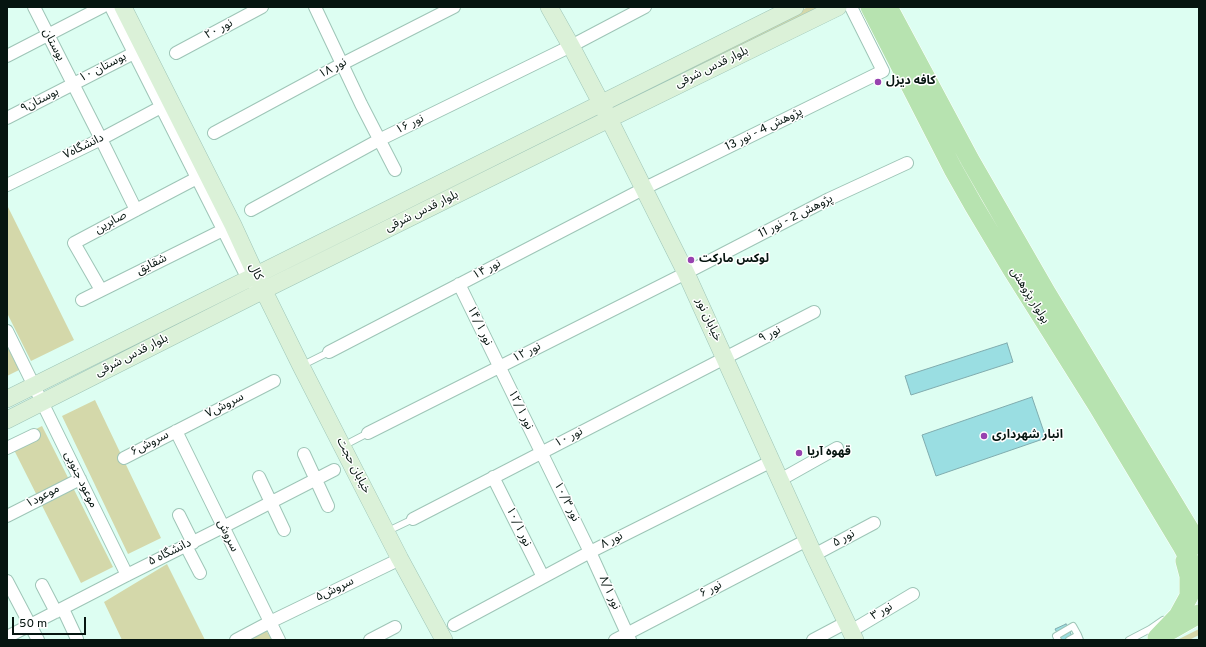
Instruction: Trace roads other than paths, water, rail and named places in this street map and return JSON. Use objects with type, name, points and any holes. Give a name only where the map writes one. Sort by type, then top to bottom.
[{"type":"main road","name":"کال","points":[[123,7],[233,225],[256,281]]},
{"type":"main road","name":"خیابان نور","points":[[549,7],[645,188],[726,358],[811,548],[851,631]]},
{"type":"main road","name":"بلوار قدس شرقی","points":[[7,420],[42,402],[256,281],[601,103],[795,7]]},
{"type":"main road","name":"بلوار قدس شرقی","points":[[7,399],[256,281],[609,119],[838,7]]},
{"type":"main road","name":"بولوار پژوهش","points":[[870,7],[953,169],[974,206],[1097,405],[1190,545]]},
{"type":"main road","name":"بولوار پژوهش","points":[[888,7],[970,160],[1190,545],[1199,578]]},
{"type":"main road","name":"خیابان حجت","points":[[256,281],[343,446],[400,559],[446,632]]},
{"type":"main road","points":[[1154,639],[1178,616],[1189,596],[1188,576],[1190,545]]},
{"type":"main road","points":[[1154,639],[1199,614]]},
{"type":"street","name":"بوستان","points":[[34,7],[136,210]]},
{"type":"street","points":[[7,56],[102,7]]},
{"type":"street","name":"کال","points":[[110,7],[223,230],[256,281]]},
{"type":"street","name":"نور ۲۰","points":[[176,53],[262,7]]},
{"type":"street","points":[[315,7],[395,170]]},
{"type":"street","name":"نور ۱۸","points":[[214,133],[342,64],[454,7]]},
{"type":"street","name":"نور ۱۶","points":[[251,210],[379,140],[571,46],[645,7]]},
{"type":"street","name":"پژوهش 4 - نور 13","points":[[645,188],[882,71],[851,7]]},
{"type":"street","name":"بوستان ۱۰","points":[[73,84],[134,53]]},
{"type":"street","name":"بوستان۹","points":[[7,118],[73,84]]},
{"type":"street","name":"دانشگاه۷","points":[[7,185],[101,139],[161,107]]},
{"type":"street","name":"پژوهش 2 - نور 11","points":[[686,273],[829,199],[907,163]]},
{"type":"street","name":"صابرین","points":[[101,290],[74,243],[197,178]]},
{"type":"street","name":"نور ۱۴","points":[[329,352],[645,188]]},
{"type":"street","name":"شقایق","points":[[82,300],[223,230]]},
{"type":"street","name":"نور ۱۲","points":[[368,433],[686,273]]},
{"type":"street","name":"نور ۱۴/۱","points":[[459,284],[499,367]]},
{"type":"street","name":"نور ۹","points":[[726,358],[814,312]]},
{"type":"street","name":"موعود جنوبی","points":[[7,331],[127,575]]},
{"type":"street","name":"نور ۱۰","points":[[413,519],[726,358]]},
{"type":"street","name":"نور ۱۲/۱","points":[[499,367],[541,453]]},
{"type":"street","name":"سروش۷","points":[[176,431],[274,382]]},
{"type":"street","name":"سروش۶","points":[[124,458],[176,431]]},
{"type":"street","name":"سروش","points":[[176,431],[279,640]]},
{"type":"street","points":[[7,448],[34,435]]},
{"type":"street","points":[[780,480],[837,448]]},
{"type":"street","name":"نور ۱۰/۳","points":[[541,453],[590,552]]},
{"type":"street","points":[[304,454],[328,506]]},
{"type":"street","name":"نور ۸","points":[[446,632],[590,552],[772,461]]},
{"type":"street","name":"دانشگاه ۵","points":[[7,637],[334,470]]},
{"type":"street","points":[[259,477],[284,530]]},
{"type":"street","name":"نور ۱۰/۱","points":[[493,478],[543,577]]},
{"type":"street","name":"موعود۱","points":[[7,516],[80,479]]},
{"type":"street","points":[[179,515],[200,573]]},
{"type":"street","name":"نور ۵","points":[[811,548],[874,523]]},
{"type":"street","name":"نور ۶","points":[[615,640],[628,637],[811,548]]},
{"type":"street","name":"نور ۸/۱","points":[[590,552],[628,637]]},
{"type":"street","name":"سروش۵","points":[[236,640],[400,559]]},
{"type":"street","points":[[7,581],[38,640]]},
{"type":"street","points":[[42,585],[77,639]]},
{"type":"street","name":"نور ۳","points":[[813,640],[851,631],[913,594]]},
{"type":"street","points":[[370,640],[395,627]]},
{"type":"lane","points":[[301,366],[329,352]]},
{"type":"lane","points":[[343,446],[368,433]]},
{"type":"lane","points":[[387,532],[413,519]]},
{"type":"lane","points":[[1128,640],[1150,629],[1171,614],[1189,596]]},
{"type":"lane","points":[[1058,640],[1056,636],[1073,626],[1079,638],[1069,640]]},
{"type":"place","name":"کافه دیزل","points":[[878,82]]},
{"type":"place","name":"لوکس مارکت","points":[[691,260]]},
{"type":"place","name":"انبار شهرداری","points":[[984,436]]},
{"type":"place","name":"قهوه آریا","points":[[799,453]]}]
